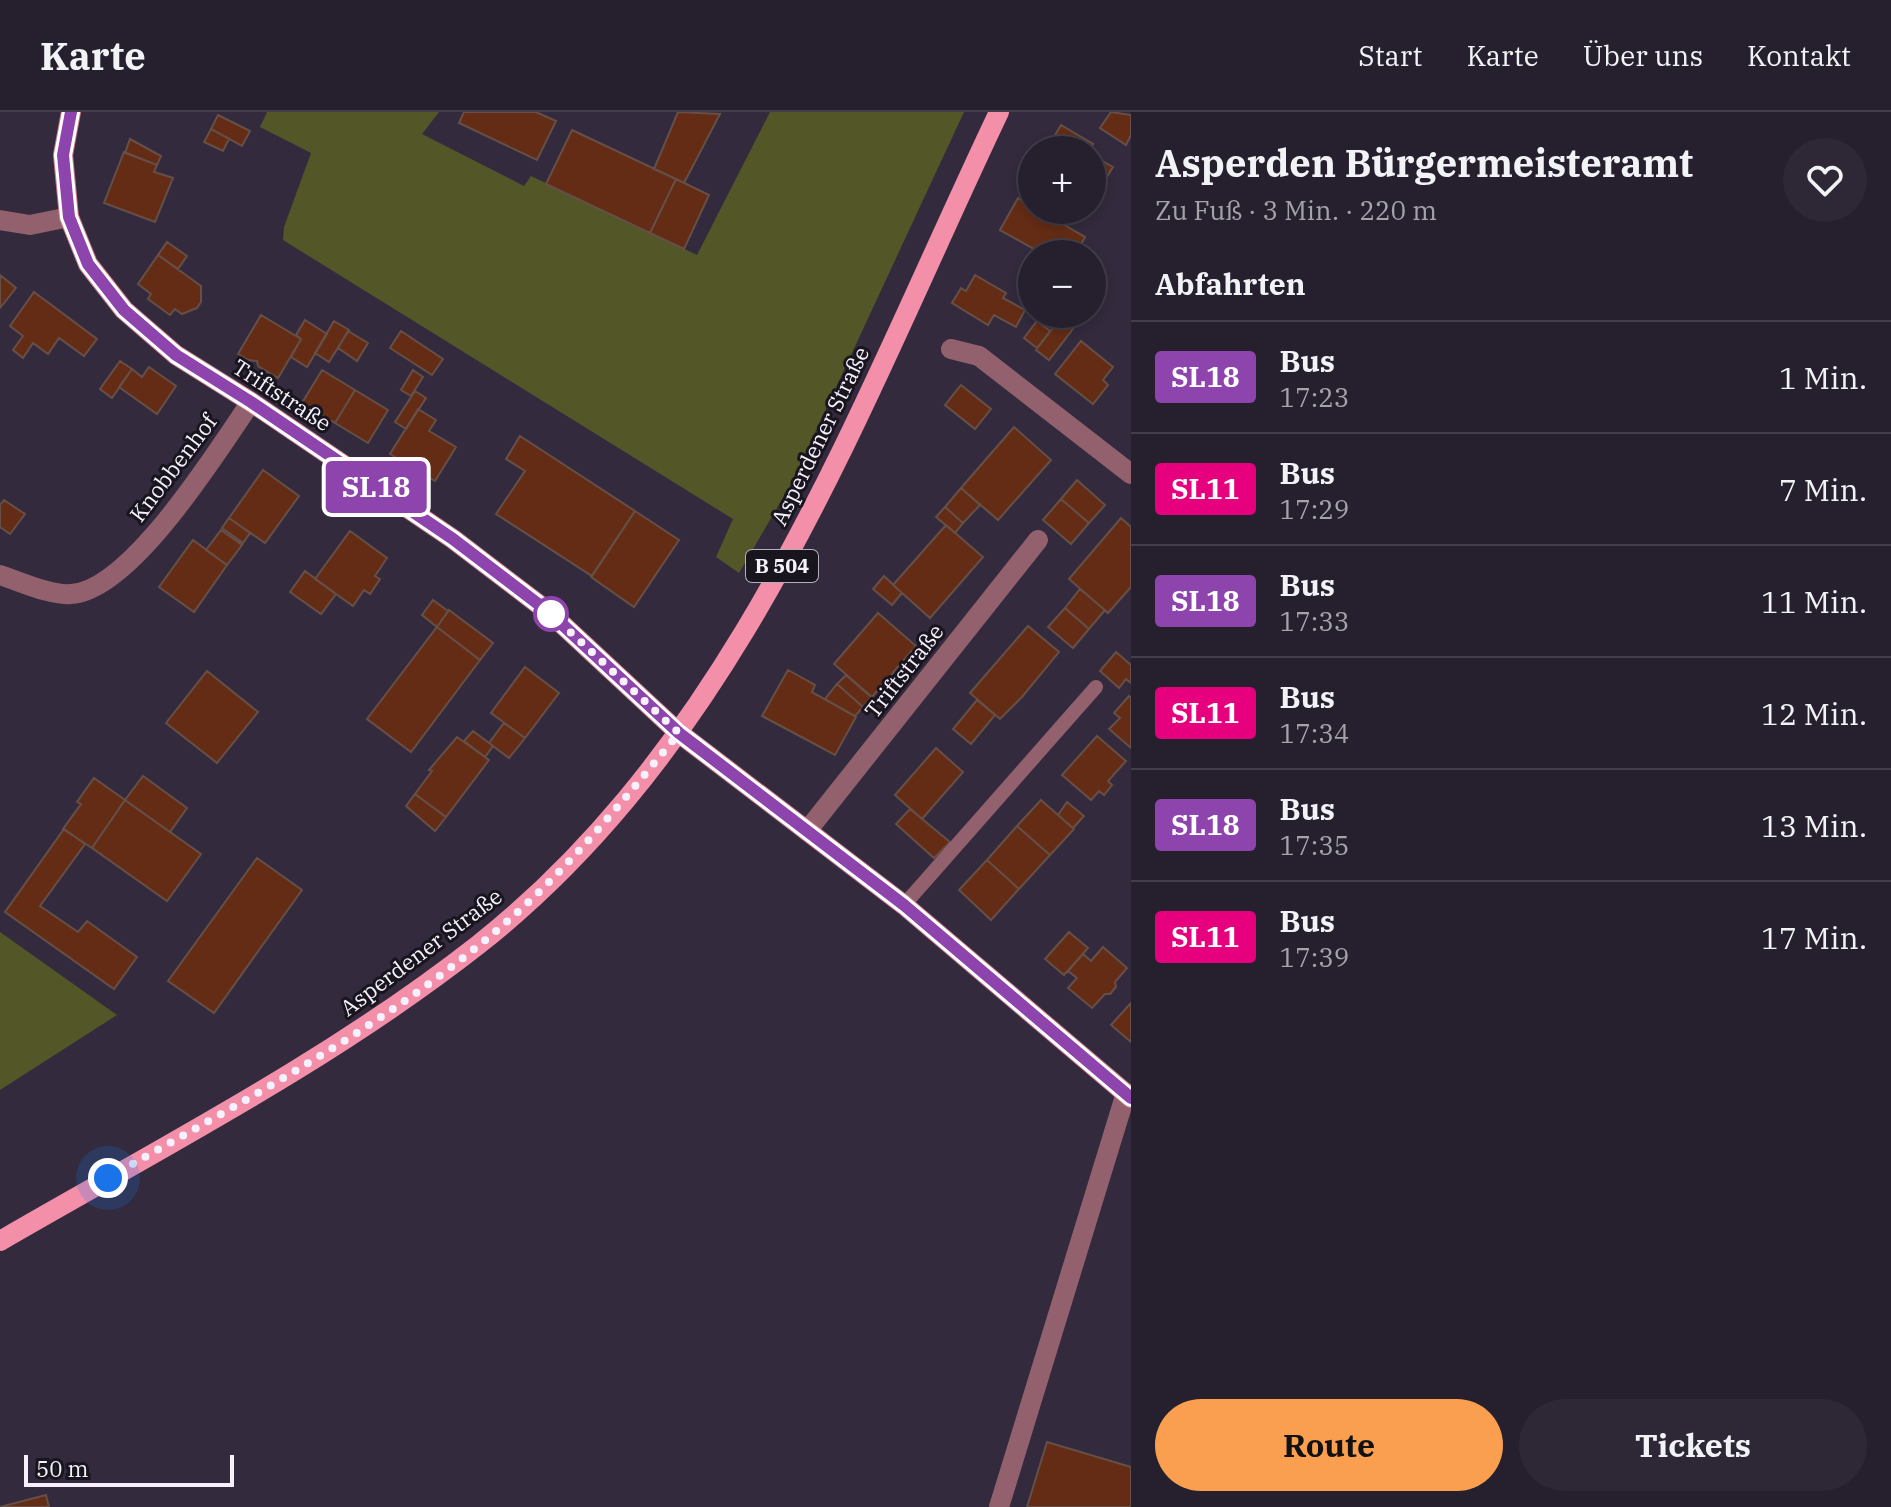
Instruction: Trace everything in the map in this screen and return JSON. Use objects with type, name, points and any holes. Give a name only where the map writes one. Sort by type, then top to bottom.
[{"type":"main road","name":"Asperdener Straße","points":[[0,1241],[308,1063],[395,1006],[468,952],[545,886],[608,819],[679,733],[753,621],[823,488],[999,112]]},
{"type":"street","name":"Triftstraße","points":[[71,112],[63,155],[69,217],[88,264],[124,310],[176,355],[453,539],[550,613],[679,733],[904,905],[1128,1095]]},
{"type":"street","points":[[0,220],[30,225],[69,217]]},
{"type":"street","points":[[951,349],[979,356],[1131,474]]},
{"type":"street","name":"Knobbenhof","points":[[0,575],[34,587],[71,594],[109,580],[171,517],[251,402]]},
{"type":"street","name":"Triftstraße","points":[[807,831],[1038,540]]},
{"type":"street","points":[[999,1507],[1128,1095]]},
{"type":"lane","points":[[904,905],[1096,687]]},
{"type":"green space","points":[[267,112],[439,112],[422,134],[524,186],[531,176],[697,255],[770,112],[964,112],[791,484],[739,573],[716,557],[733,519],[283,240],[284,227],[311,153],[260,127]]},
{"type":"green space","points":[[0,932],[117,1015],[0,1090]]},
{"type":"building","points":[[464,112],[536,112],[556,121],[537,160],[459,123]]},
{"type":"building","points":[[678,112],[720,114],[684,183],[654,169]]},
{"type":"building","points":[[1111,112],[1131,115],[1131,135],[1126,145],[1100,128]]},
{"type":"building","points":[[218,115],[250,131],[242,146],[211,129]]},
{"type":"building","points":[[1061,125],[1080,136],[1054,136]]},
{"type":"building","points":[[211,129],[229,139],[223,151],[204,142]]},
{"type":"building","points":[[572,130],[676,179],[650,233],[546,184]]},
{"type":"building","points":[[130,139],[161,156],[157,165],[125,153]]},
{"type":"building","points":[[124,152],[157,165],[154,172],[173,178],[155,222],[104,203]]},
{"type":"building","points":[[1106,163],[1113,167],[1106,178]]},
{"type":"building","points":[[676,179],[709,195],[684,249],[650,233]]},
{"type":"building","points":[[1018,198],[1018,224],[1062,224],[1085,237],[1083,240],[1018,240],[1000,230]]},
{"type":"building","points":[[167,242],[187,256],[178,269],[158,255]]},
{"type":"building","points":[[158,255],[201,286],[201,302],[197,308],[182,314],[175,309],[170,315],[148,299],[151,294],[138,284]]},
{"type":"building","points":[[0,275],[16,288],[0,308]]},
{"type":"building","points":[[975,275],[1006,293],[1003,298],[1018,306],[1016,327],[994,315],[988,325],[952,303],[961,288],[966,291]]},
{"type":"building","points":[[34,292],[97,339],[84,356],[59,338],[48,354],[33,343],[23,358],[13,350],[23,336],[10,326]]},
{"type":"building","points":[[261,315],[301,339],[278,378],[258,366],[257,361],[238,354]]},
{"type":"building","points":[[305,320],[327,334],[307,367],[291,357],[301,339],[296,335]]},
{"type":"building","points":[[334,321],[349,330],[329,362],[315,353]]},
{"type":"building","points":[[1032,328],[1050,331],[1037,348],[1024,338]]},
{"type":"building","points":[[1053,328],[1074,328],[1049,360],[1036,350]]},
{"type":"building","points":[[348,331],[368,343],[357,361],[338,348]]},
{"type":"building","points":[[401,331],[443,359],[432,375],[390,348]]},
{"type":"building","points":[[1081,341],[1113,367],[1103,380],[1108,385],[1093,404],[1055,374]]},
{"type":"building","points":[[120,361],[132,369],[112,398],[100,389]]},
{"type":"building","points":[[149,367],[176,386],[157,414],[119,387],[132,369],[142,377]]},
{"type":"building","points":[[322,370],[355,390],[335,423],[302,403]]},
{"type":"building","points":[[413,370],[423,377],[411,396],[401,390]]},
{"type":"building","points":[[961,385],[991,409],[975,429],[945,405]]},
{"type":"building","points":[[355,390],[388,410],[368,443],[335,423]]},
{"type":"building","points":[[415,391],[426,398],[406,429],[395,422]]},
{"type":"building","points":[[418,409],[436,420],[429,431],[456,447],[435,481],[390,454]]},
{"type":"building","points":[[1014,427],[1051,460],[998,520],[961,488]]},
{"type":"building","points":[[520,436],[635,511],[592,576],[496,514],[525,471],[506,459]]},
{"type":"building","points":[[263,470],[299,496],[265,543],[229,518]]},
{"type":"building","points":[[1077,480],[1105,505],[1089,523],[1061,499]]},
{"type":"building","points":[[961,488],[980,505],[963,523],[945,507]]},
{"type":"building","points":[[1061,499],[1089,523],[1071,544],[1043,520]]},
{"type":"building","points":[[4,500],[25,514],[10,534],[0,527],[0,505]]},
{"type":"building","points":[[945,507],[963,523],[955,533],[936,517]]},
{"type":"building","points":[[635,511],[679,540],[634,607],[591,577]]},
{"type":"building","points":[[229,518],[250,533],[243,543],[222,528]]},
{"type":"building","points":[[1121,518],[1131,527],[1131,587],[1108,613],[1069,579]]},
{"type":"building","points":[[946,525],[983,557],[930,618],[893,585]]},
{"type":"building","points":[[221,530],[242,545],[227,565],[206,550]]},
{"type":"building","points":[[350,531],[387,558],[375,576],[380,579],[370,594],[364,590],[353,606],[315,579]]},
{"type":"building","points":[[193,540],[227,565],[194,612],[159,587]]},
{"type":"building","points":[[305,571],[336,594],[321,614],[290,592]]},
{"type":"building","points":[[884,576],[902,593],[892,605],[873,589]]},
{"type":"building","points":[[1080,589],[1105,610],[1089,629],[1065,608]]},
{"type":"building","points":[[433,600],[448,611],[437,627],[422,615]]},
{"type":"building","points":[[1065,608],[1089,629],[1073,648],[1048,627]]},
{"type":"building","points":[[449,610],[493,643],[480,660],[437,627]]},
{"type":"building","points":[[878,613],[916,646],[872,697],[834,664]]},
{"type":"building","points":[[1028,626],[1059,652],[1000,719],[970,693]]},
{"type":"building","points":[[437,627],[480,660],[411,752],[367,719]]},
{"type":"building","points":[[1116,652],[1131,665],[1131,683],[1126,679],[1119,688],[1100,671]]},
{"type":"building","points":[[525,667],[559,693],[525,738],[491,713]]},
{"type":"building","points":[[788,670],[815,685],[812,692],[856,717],[835,755],[762,716]]},
{"type":"building","points":[[207,671],[258,712],[217,763],[166,723]]},
{"type":"building","points":[[846,675],[871,697],[863,707],[837,684]]},
{"type":"building","points":[[837,684],[863,707],[855,716],[825,699]]},
{"type":"building","points":[[1129,696],[1131,748],[1109,729],[1120,718],[1114,713]]},
{"type":"building","points":[[977,700],[995,715],[971,744],[953,729]]},
{"type":"building","points":[[504,723],[525,738],[509,758],[489,743]]},
{"type":"building","points":[[473,731],[493,746],[485,757],[464,741]]},
{"type":"building","points":[[1097,736],[1126,761],[1108,781],[1112,785],[1104,795],[1099,791],[1091,800],[1062,775]]},
{"type":"building","points":[[457,737],[489,760],[446,817],[415,794],[432,771],[429,770]]},
{"type":"building","points":[[936,748],[963,772],[922,819],[895,795]]},
{"type":"building","points":[[143,776],[187,808],[170,832],[125,800]]},
{"type":"building","points":[[94,778],[125,800],[92,848],[63,829]]},
{"type":"building","points":[[415,794],[446,817],[435,831],[406,806]]},
{"type":"building","points":[[125,800],[201,854],[167,901],[92,848]]},
{"type":"building","points":[[1041,800],[1074,829],[1050,855],[1017,826]]},
{"type":"building","points":[[1067,802],[1084,816],[1073,828],[1058,815]]},
{"type":"building","points":[[910,809],[950,842],[934,858],[896,824]]},
{"type":"building","points":[[1017,826],[1050,855],[1019,889],[987,860]]},
{"type":"building","points":[[64,829],[85,844],[40,906],[78,932],[87,921],[137,957],[114,989],[5,912]]},
{"type":"building","points":[[257,858],[302,890],[214,1013],[168,981]]},
{"type":"building","points":[[987,860],[1019,889],[991,920],[959,890]]},
{"type":"building","points":[[1069,932],[1088,948],[1064,975],[1045,959]]},
{"type":"building","points":[[1103,947],[1127,968],[1110,994],[1105,994],[1092,1008],[1068,988],[1077,978],[1068,971],[1083,954],[1091,961]]},
{"type":"building","points":[[1131,1003],[1131,1042],[1111,1025]]},
{"type":"building","points":[[1047,1442],[1131,1467],[1131,1507],[1027,1507]]},
{"type":"building","points":[[46,1495],[49,1507],[0,1507]]},
{"type":"bus line","name":"SL18","points":[[71,112],[63,155],[69,217],[88,264],[124,310],[176,355],[453,539],[550,613],[679,733],[904,905],[1131,1098]]},
{"type":"route","points":[[108,1178],[308,1063],[395,1006],[480,943],[545,886],[608,819],[679,733],[551,614]]}]
